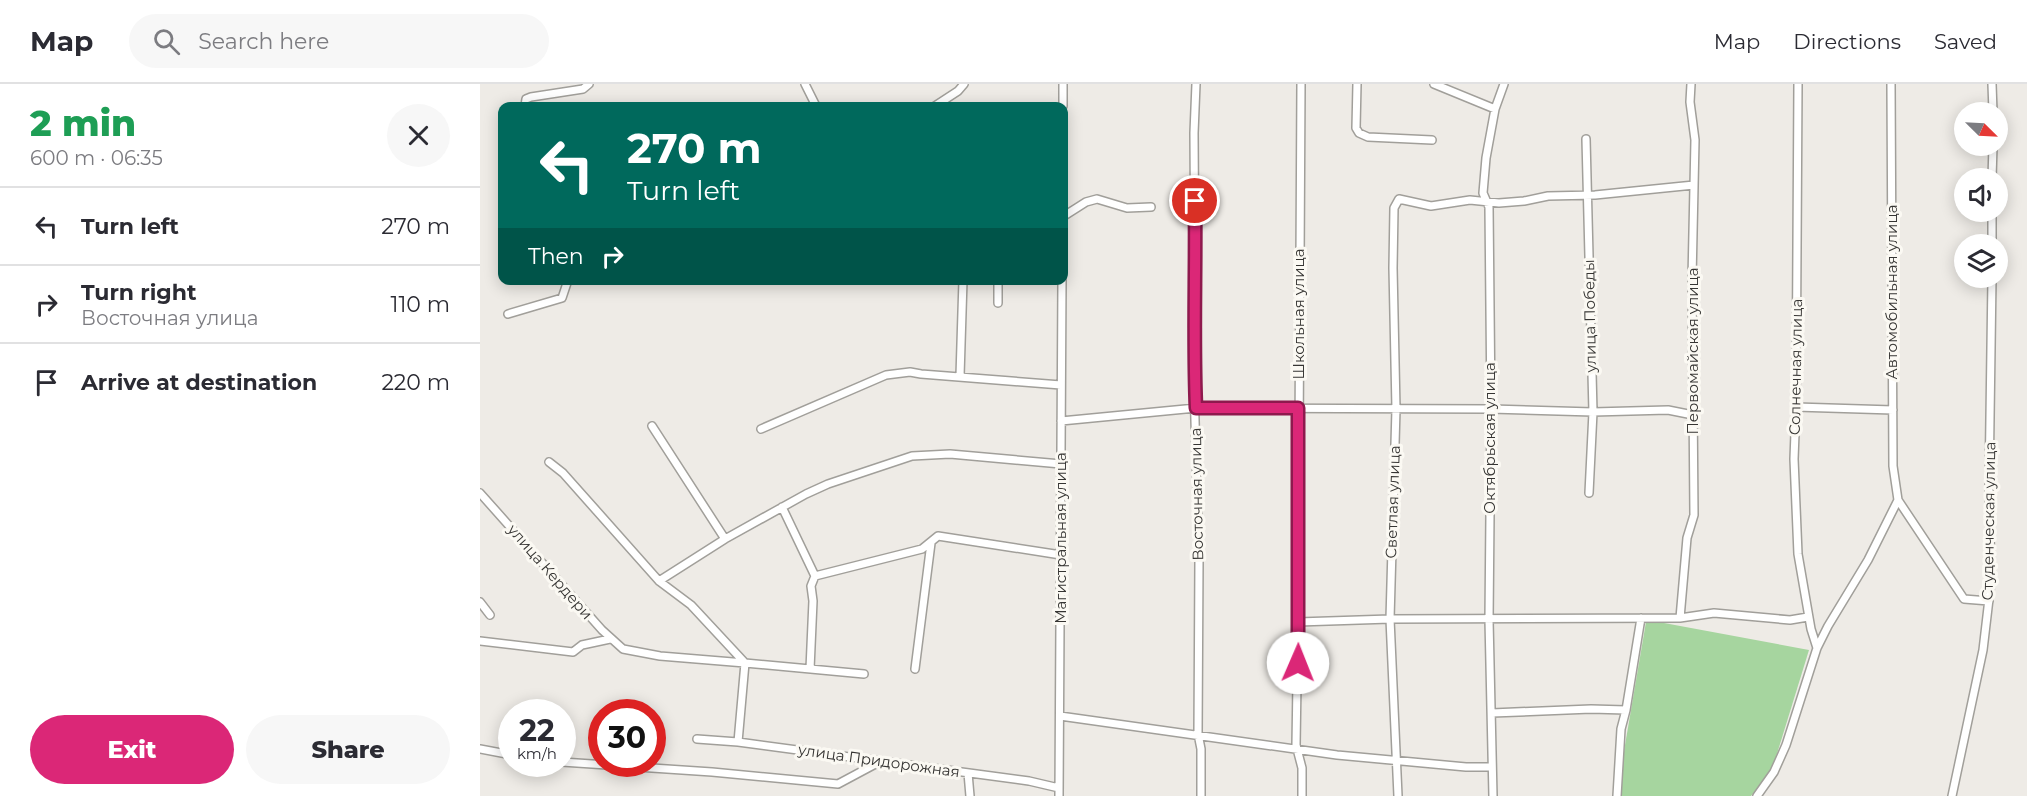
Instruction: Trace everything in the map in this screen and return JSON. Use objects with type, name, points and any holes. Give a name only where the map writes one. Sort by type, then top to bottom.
[{"type":"street","points":[[526,102],[526,99],[531,97],[583,89],[589,84]]},
{"type":"street","points":[[805,84],[814,102]]},
{"type":"street","points":[[941,102],[964,84]]},
{"type":"street","points":[[1063,84],[1063,102]]},
{"type":"street","name":"Восточная улица","points":[[1196,84],[1193,350],[1200,615],[1198,734],[1201,748],[1201,796]]},
{"type":"street","name":"Школьная улица","points":[[1300,84],[1302,156],[1298,408],[1297,750],[1302,768],[1302,796]]},
{"type":"street","points":[[1357,84],[1356,128],[1359,133],[1368,137],[1432,140]]},
{"type":"street","points":[[1434,84],[1495,109]]},
{"type":"street","name":"Октябрьская улица","points":[[1493,796],[1489,620],[1491,408],[1489,207],[1483,193],[1486,158],[1495,109],[1504,84]]},
{"type":"street","name":"Первомайская улица","points":[[1680,618],[1687,538],[1694,515],[1695,140],[1690,102],[1691,84]]},
{"type":"street","name":"Солнечная улица","points":[[1798,84],[1794,459],[1798,554],[1808,617],[1817,648]]},
{"type":"street","name":"Автомобильная улица","points":[[1891,84],[1893,466],[1898,500]]},
{"type":"street","points":[[1992,84],[1993,102]]},
{"type":"street","name":"улица Победы","points":[[1586,139],[1593,412],[1589,493]]},
{"type":"street","points":[[1487,202],[1507,203],[1548,196],[1587,195],[1694,185]]},
{"type":"street","points":[[1068,213],[1086,202],[1097,199],[1127,208],[1151,207]]},
{"type":"street","name":"Светлая улица","points":[[1398,796],[1390,619],[1396,409],[1394,208],[1399,199],[1431,206],[1470,200],[1487,202]]},
{"type":"street","points":[[508,314],[562,298],[566,285]]},
{"type":"street","points":[[960,376],[963,285]]},
{"type":"street","points":[[998,285],[998,303]]},
{"type":"street","name":"Магистральная улица","points":[[1059,796],[1062,285]]},
{"type":"street","name":"Студенческая улица","points":[[1952,796],[1983,650],[1991,582],[1989,487],[1992,288]]},
{"type":"street","points":[[761,429],[886,375],[909,372],[1062,385]]},
{"type":"street","points":[[1796,407],[1893,410]]},
{"type":"street","points":[[1061,421],[1196,408],[1491,408],[1593,412],[1668,410],[1693,415]]},
{"type":"street","points":[[651,426],[725,539]]},
{"type":"street","points":[[659,581],[725,539],[828,484],[912,456],[950,453],[1061,464]]},
{"type":"street","points":[[549,462],[563,473],[659,581],[691,605],[745,663],[864,674]]},
{"type":"street","name":"улица Кердери","points":[[480,493],[610,639],[623,649],[660,656],[745,663]]},
{"type":"street","points":[[1757,796],[1774,772],[1786,745],[1817,648],[1868,560],[1898,500],[1950,577],[1960,596],[1964,599],[1989,601]]},
{"type":"street","points":[[782,507],[814,576],[810,669]]},
{"type":"street","points":[[814,576],[922,549],[938,536],[1060,555]]},
{"type":"street","points":[[915,669],[931,543]]},
{"type":"street","points":[[480,602],[490,615]]},
{"type":"street","points":[[1298,622],[1390,619],[1680,618],[1714,613],[1790,620],[1808,617]]},
{"type":"street","points":[[1617,796],[1621,729],[1641,618]]},
{"type":"street","points":[[480,641],[573,652],[582,645],[610,639]]},
{"type":"street","points":[[738,742],[745,663]]},
{"type":"street","points":[[1492,713],[1626,710]]},
{"type":"street","points":[[1060,716],[1297,750],[1396,761],[1491,767]]},
{"type":"street","name":"улица Придорожная","points":[[697,739],[738,742],[881,761],[1059,788]]},
{"type":"street","points":[[480,749],[498,752]]},
{"type":"street","points":[[576,763],[712,772],[838,784],[881,761]]},
{"type":"street","points":[[968,773],[970,796]]},
{"type":"green space","points":[[1646,622],[1664,623],[1809,650],[1772,770],[1751,796],[1621,796],[1624,751]]},
{"type":"route","points":[[1195,201],[1193,350],[1196,408],[1298,408],[1298,663]]}]
